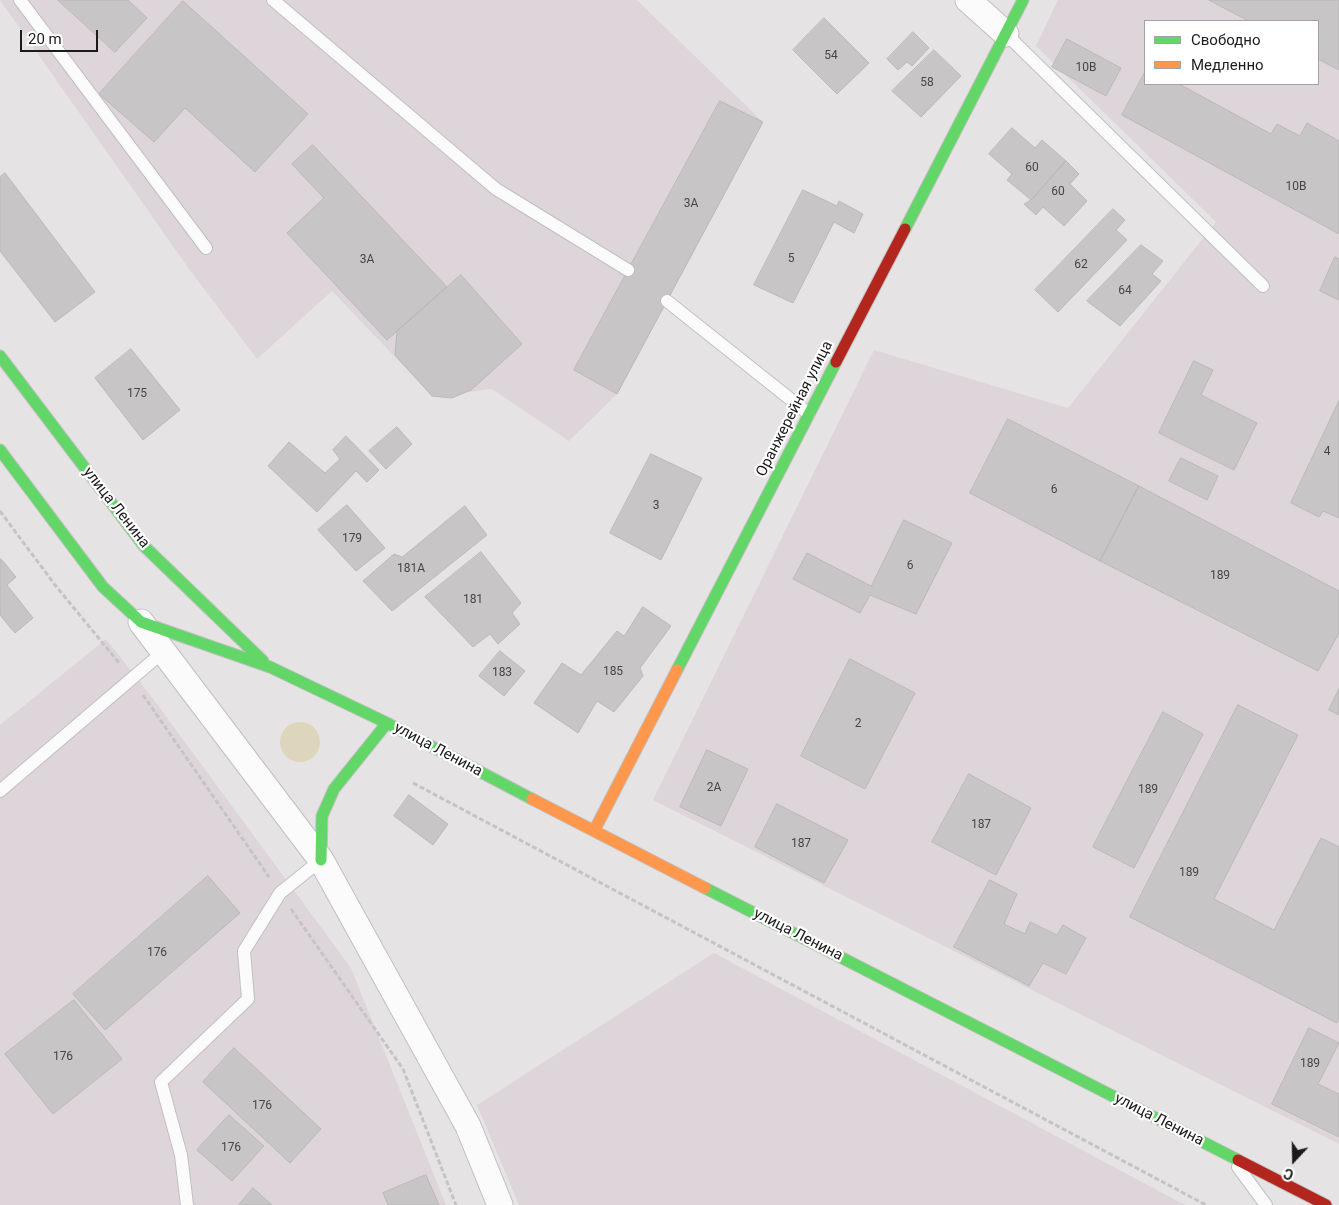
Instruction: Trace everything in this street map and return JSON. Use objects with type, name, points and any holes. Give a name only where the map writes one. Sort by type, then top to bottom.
[{"type":"main road","name":"Оранжерейная улица","points":[[594,831],[1023,0]]},
{"type":"main road","name":"улица Ленина","points":[[0,356],[144,546],[270,667]]},
{"type":"main road","name":"улица Ленина","points":[[0,450],[103,587],[141,622],[270,667],[387,723],[594,831],[1326,1205]]},
{"type":"main road","points":[[321,860],[322,816],[334,789],[387,723]]},
{"type":"street","points":[[968,0],[1006,34]]},
{"type":"street","name":"улица Ленина","points":[[141,622],[321,860],[468,1126],[500,1205]]},
{"type":"lane","points":[[20,0],[206,248]]},
{"type":"lane","points":[[273,0],[496,189],[628,270]]},
{"type":"lane","points":[[1006,34],[1263,286]]},
{"type":"lane","points":[[667,301],[810,414]]},
{"type":"lane","points":[[0,791],[164,652]]},
{"type":"lane","points":[[187,1205],[181,1155],[161,1082],[248,999],[244,951],[280,893],[321,860]]},
{"type":"lane","points":[[1231,1157],[1266,1205]]},
{"type":"path","points":[[0,511],[55,585],[132,679],[403,1069],[456,1205]]},
{"type":"path","points":[[413,783],[1206,1205]]},
{"type":"shaded area","points":[[0,0],[637,0],[763,122],[617,394],[569,441],[492,389],[432,396],[332,291],[257,359],[189,269]]},
{"type":"shaded area","points":[[1058,0],[1339,0],[1339,1144],[653,800],[874,350],[1068,408],[1216,222],[1036,46]]},
{"type":"shaded area","points":[[106,639],[154,700],[351,968],[446,1205],[0,1205],[0,725]]},
{"type":"shaded area","points":[[304,722],[311,725],[317,731],[320,742],[319,750],[311,759],[304,762],[296,762],[289,759],[281,750],[280,738],[283,731],[292,723]]},
{"type":"shaded area","points":[[714,953],[1185,1205],[519,1205],[477,1105]]},
{"type":"building","points":[[58,0],[128,0],[147,18],[115,52]]},
{"type":"building","points":[[1209,0],[1339,0],[1339,70],[1319,60],[1319,20],[1247,20]]},
{"type":"building","points":[[183,1],[308,114],[255,172],[185,108],[154,142],[99,94]]},
{"type":"building","points":[[824,18],[869,63],[837,94],[793,50]]},
{"type":"building","points":[[913,32],[929,48],[912,66],[907,62],[898,70],[887,59]]},
{"type":"building","points":[[1067,39],[1121,68],[1106,96],[1052,67]]},
{"type":"building","points":[[934,50],[961,76],[921,117],[892,91]]},
{"type":"building","points":[[1144,74],[1144,85],[1181,85],[1271,134],[1277,124],[1300,136],[1307,123],[1339,141],[1339,234],[1122,115]]},
{"type":"building","points":[[720,101],[763,122],[617,394],[574,370]]},
{"type":"building","points":[[1012,128],[1035,148],[1042,140],[1066,161],[1031,200],[1007,180],[1012,174],[989,154]]},
{"type":"building","points":[[313,145],[447,287],[387,340],[287,233],[324,198],[292,164]]},
{"type":"building","points":[[1066,161],[1079,174],[1070,184],[1087,201],[1064,226],[1043,207],[1036,215],[1024,204],[1031,200]]},
{"type":"building","points":[[5,173],[95,292],[55,322],[0,251],[0,177]]},
{"type":"building","points":[[803,190],[837,206],[839,201],[863,214],[854,233],[834,222],[793,303],[754,285]]},
{"type":"building","points":[[1113,209],[1125,220],[1116,230],[1127,240],[1058,312],[1035,290]]},
{"type":"building","points":[[1141,245],[1163,261],[1152,274],[1161,281],[1120,326],[1087,301]]},
{"type":"building","points":[[1335,257],[1339,259],[1339,300],[1320,291]]},
{"type":"building","points":[[461,275],[522,344],[471,390],[452,398],[432,396],[395,355],[397,331]]},
{"type":"building","points":[[131,349],[180,410],[143,440],[95,378]]},
{"type":"building","points":[[1194,361],[1213,370],[1201,395],[1257,423],[1234,470],[1159,433]]},
{"type":"building","points":[[1339,401],[1339,518],[1323,511],[1319,517],[1291,503]]},
{"type":"building","points":[[1008,419],[1139,486],[1100,561],[970,493]]},
{"type":"building","points":[[397,427],[412,444],[386,469],[369,451]]},
{"type":"building","points":[[346,436],[379,470],[367,482],[356,471],[317,512],[268,466],[289,442],[325,473],[340,459],[333,450]]},
{"type":"building","points":[[651,454],[702,478],[661,560],[610,533]]},
{"type":"building","points":[[1181,458],[1218,476],[1207,500],[1169,481]]},
{"type":"building","points":[[1139,486],[1339,591],[1339,633],[1318,671],[1100,561]]},
{"type":"building","points":[[347,505],[385,548],[356,571],[318,530]]},
{"type":"building","points":[[465,506],[487,535],[392,611],[363,581],[394,554],[402,557]]},
{"type":"building","points":[[904,520],[952,543],[916,614],[870,595],[860,613],[793,579],[807,553],[871,586]]},
{"type":"building","points":[[481,552],[521,603],[512,613],[520,624],[498,644],[490,634],[473,647],[425,597]]},
{"type":"building","points":[[1,559],[16,577],[7,585],[33,618],[15,633],[0,615]]},
{"type":"building","points":[[643,607],[671,626],[640,668],[643,676],[614,712],[597,701],[578,733],[534,703],[562,663],[581,675],[617,631],[624,636]]},
{"type":"building","points":[[500,651],[525,671],[504,696],[479,676]]},
{"type":"building","points":[[850,659],[915,693],[865,789],[801,756]]},
{"type":"building","points":[[1339,689],[1339,715],[1329,710]]},
{"type":"building","points":[[1238,705],[1298,735],[1214,899],[1274,930],[1321,838],[1339,847],[1339,1019],[1337,1023],[1130,917]]},
{"type":"building","points":[[1163,712],[1203,734],[1134,868],[1093,847]]},
{"type":"building","points":[[707,750],[748,769],[721,826],[680,807]]},
{"type":"building","points":[[969,774],[1031,808],[996,875],[932,842]]},
{"type":"building","points":[[409,795],[448,824],[433,845],[394,816]]},
{"type":"building","points":[[777,804],[848,840],[824,883],[755,847]]},
{"type":"building","points":[[208,876],[240,913],[105,1030],[73,994]]},
{"type":"building","points":[[990,880],[1017,894],[1004,924],[1025,934],[1030,922],[1057,935],[1063,925],[1086,938],[1066,974],[1043,963],[1029,986],[954,947]]},
{"type":"building","points":[[74,1000],[122,1059],[53,1114],[5,1054]]},
{"type":"building","points":[[1309,1028],[1339,1043],[1318,1084],[1339,1094],[1339,1137],[1272,1104]]},
{"type":"building","points":[[234,1048],[321,1129],[290,1163],[203,1082]]},
{"type":"building","points":[[229,1115],[264,1146],[232,1181],[197,1150]]},
{"type":"building","points":[[426,1175],[439,1205],[388,1205],[383,1193]]},
{"type":"building","points":[[253,1188],[272,1205],[239,1205]]},
{"type":"traffic: fast","points":[[905,229],[1023,0]]},
{"type":"traffic: fast","points":[[0,356],[144,546],[263,661]]},
{"type":"traffic: fast","points":[[677,670],[836,362]]},
{"type":"traffic: fast","points":[[0,450],[103,587],[141,622],[270,667],[387,723],[532,799]]},
{"type":"traffic: fast","points":[[321,860],[322,816],[334,789],[387,723]]},
{"type":"traffic: fast","points":[[705,888],[1238,1160]]},
{"type":"traffic: slow","points":[[594,831],[677,670]]},
{"type":"traffic: slow","points":[[532,799],[705,888]]},
{"type":"traffic: jam","points":[[836,362],[905,229]]},
{"type":"traffic: jam","points":[[1238,1160],[1326,1205]]}]
